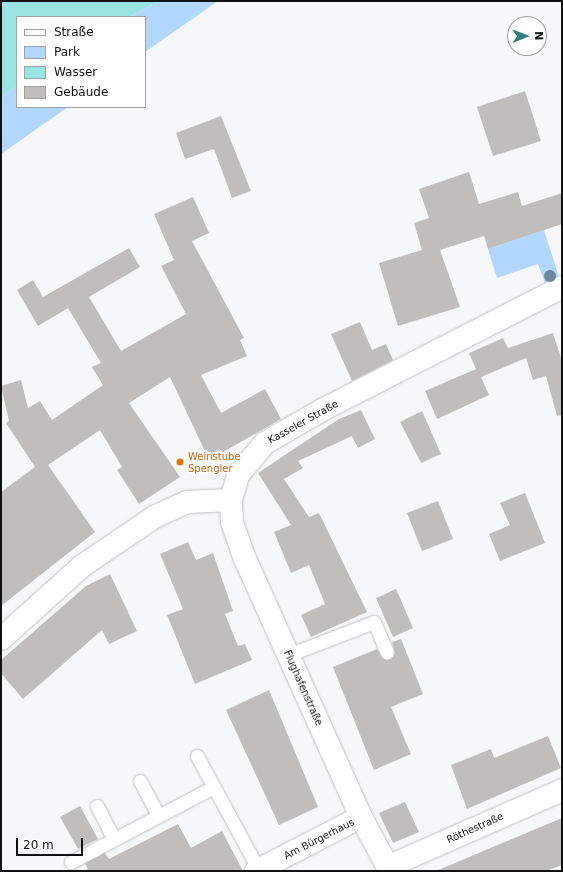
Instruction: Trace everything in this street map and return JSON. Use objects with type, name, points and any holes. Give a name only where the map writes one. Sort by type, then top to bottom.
[{"type":"street","name":"Kasseler Straße","points":[[231,500],[238,475],[265,443],[322,410],[562,287]]},
{"type":"street","points":[[1,639],[82,566],[156,516],[186,502],[231,500]]},
{"type":"street","name":"Flughafenstraße","points":[[231,500],[232,522],[244,557],[361,817],[388,869]]},
{"type":"street","name":"Röthestraße","points":[[388,869],[562,790]]},
{"type":"street","name":"Am Bürgerhaus","points":[[257,870],[361,817]]},
{"type":"lane","points":[[288,655],[374,622],[387,652]]},
{"type":"lane","points":[[197,756],[257,870]]},
{"type":"lane","points":[[140,781],[158,815]]},
{"type":"lane","points":[[71,862],[213,786]]},
{"type":"lane","points":[[97,806],[114,839]]},
{"type":"green space","points":[[160,1],[218,1],[146,51],[146,16],[131,16]]},
{"type":"green space","points":[[16,87],[16,108],[67,108],[1,154],[1,98]]},
{"type":"green space","points":[[544,230],[559,277],[545,283],[538,264],[497,278],[488,249]]},
{"type":"water","points":[[1,1],[160,1],[131,16],[16,16],[16,87],[1,98]]},
{"type":"building","points":[[525,91],[541,141],[493,156],[477,107]]},
{"type":"building","points":[[221,116],[251,191],[232,198],[214,149],[185,159],[176,133]]},
{"type":"building","points":[[469,172],[479,204],[518,192],[522,206],[562,193],[562,224],[488,249],[484,236],[440,250],[460,307],[398,326],[379,263],[422,250],[414,223],[429,218],[419,189]]},
{"type":"building","points":[[193,197],[209,233],[192,241],[244,338],[240,340],[247,356],[201,375],[221,413],[265,389],[281,419],[209,460],[170,377],[129,403],[180,477],[139,504],[117,470],[122,467],[100,430],[48,465],[95,532],[1,606],[1,492],[35,467],[6,423],[9,421],[1,386],[21,380],[28,408],[40,401],[52,420],[103,385],[92,367],[101,363],[68,308],[38,326],[17,290],[33,280],[43,297],[129,248],[140,267],[89,297],[121,351],[186,314],[161,266],[174,260],[154,214]]},
{"type":"building","points":[[360,322],[372,350],[386,344],[393,360],[352,381],[331,334]]},
{"type":"building","points":[[553,333],[562,361],[562,415],[557,416],[546,376],[533,380],[526,358],[481,377],[489,395],[437,419],[425,391],[476,369],[469,353],[503,338],[508,348]]},
{"type":"building","points":[[361,410],[375,439],[358,448],[352,436],[298,461],[303,468],[284,479],[309,517],[319,513],[367,612],[311,637],[301,615],[325,604],[309,565],[291,573],[274,532],[291,525],[258,473],[339,419]]},
{"type":"building","points":[[422,411],[441,454],[421,463],[400,422]]},
{"type":"building","points":[[525,493],[545,543],[500,561],[489,534],[510,525],[500,503]]},
{"type":"building","points":[[438,501],[453,539],[422,551],[407,513]]},
{"type":"building","points":[[188,542],[196,560],[213,553],[233,611],[225,614],[238,646],[245,644],[252,660],[195,684],[167,615],[183,609],[160,554]]},
{"type":"building","points":[[110,574],[137,631],[109,644],[102,630],[23,699],[1,673],[1,660],[86,586]]},
{"type":"building","points":[[396,589],[413,628],[393,637],[376,598]]},
{"type":"building","points":[[401,639],[423,694],[391,707],[411,754],[374,770],[333,667],[377,649],[382,658],[390,659],[395,653],[392,642]]},
{"type":"building","points":[[269,690],[318,807],[279,825],[226,710]]},
{"type":"building","points":[[548,736],[561,768],[467,809],[451,765],[491,749],[494,758]]},
{"type":"building","points":[[405,802],[419,832],[393,843],[379,813]]},
{"type":"building","points":[[80,806],[98,839],[78,849],[60,817]]},
{"type":"building","points":[[562,818],[562,865],[546,871],[436,871]]},
{"type":"building","points":[[178,824],[191,848],[222,831],[243,871],[85,871],[88,869],[85,863],[105,853],[109,859]]},
{"type":"place","name":"Weinstube Spengler","points":[[180,462]]}]
